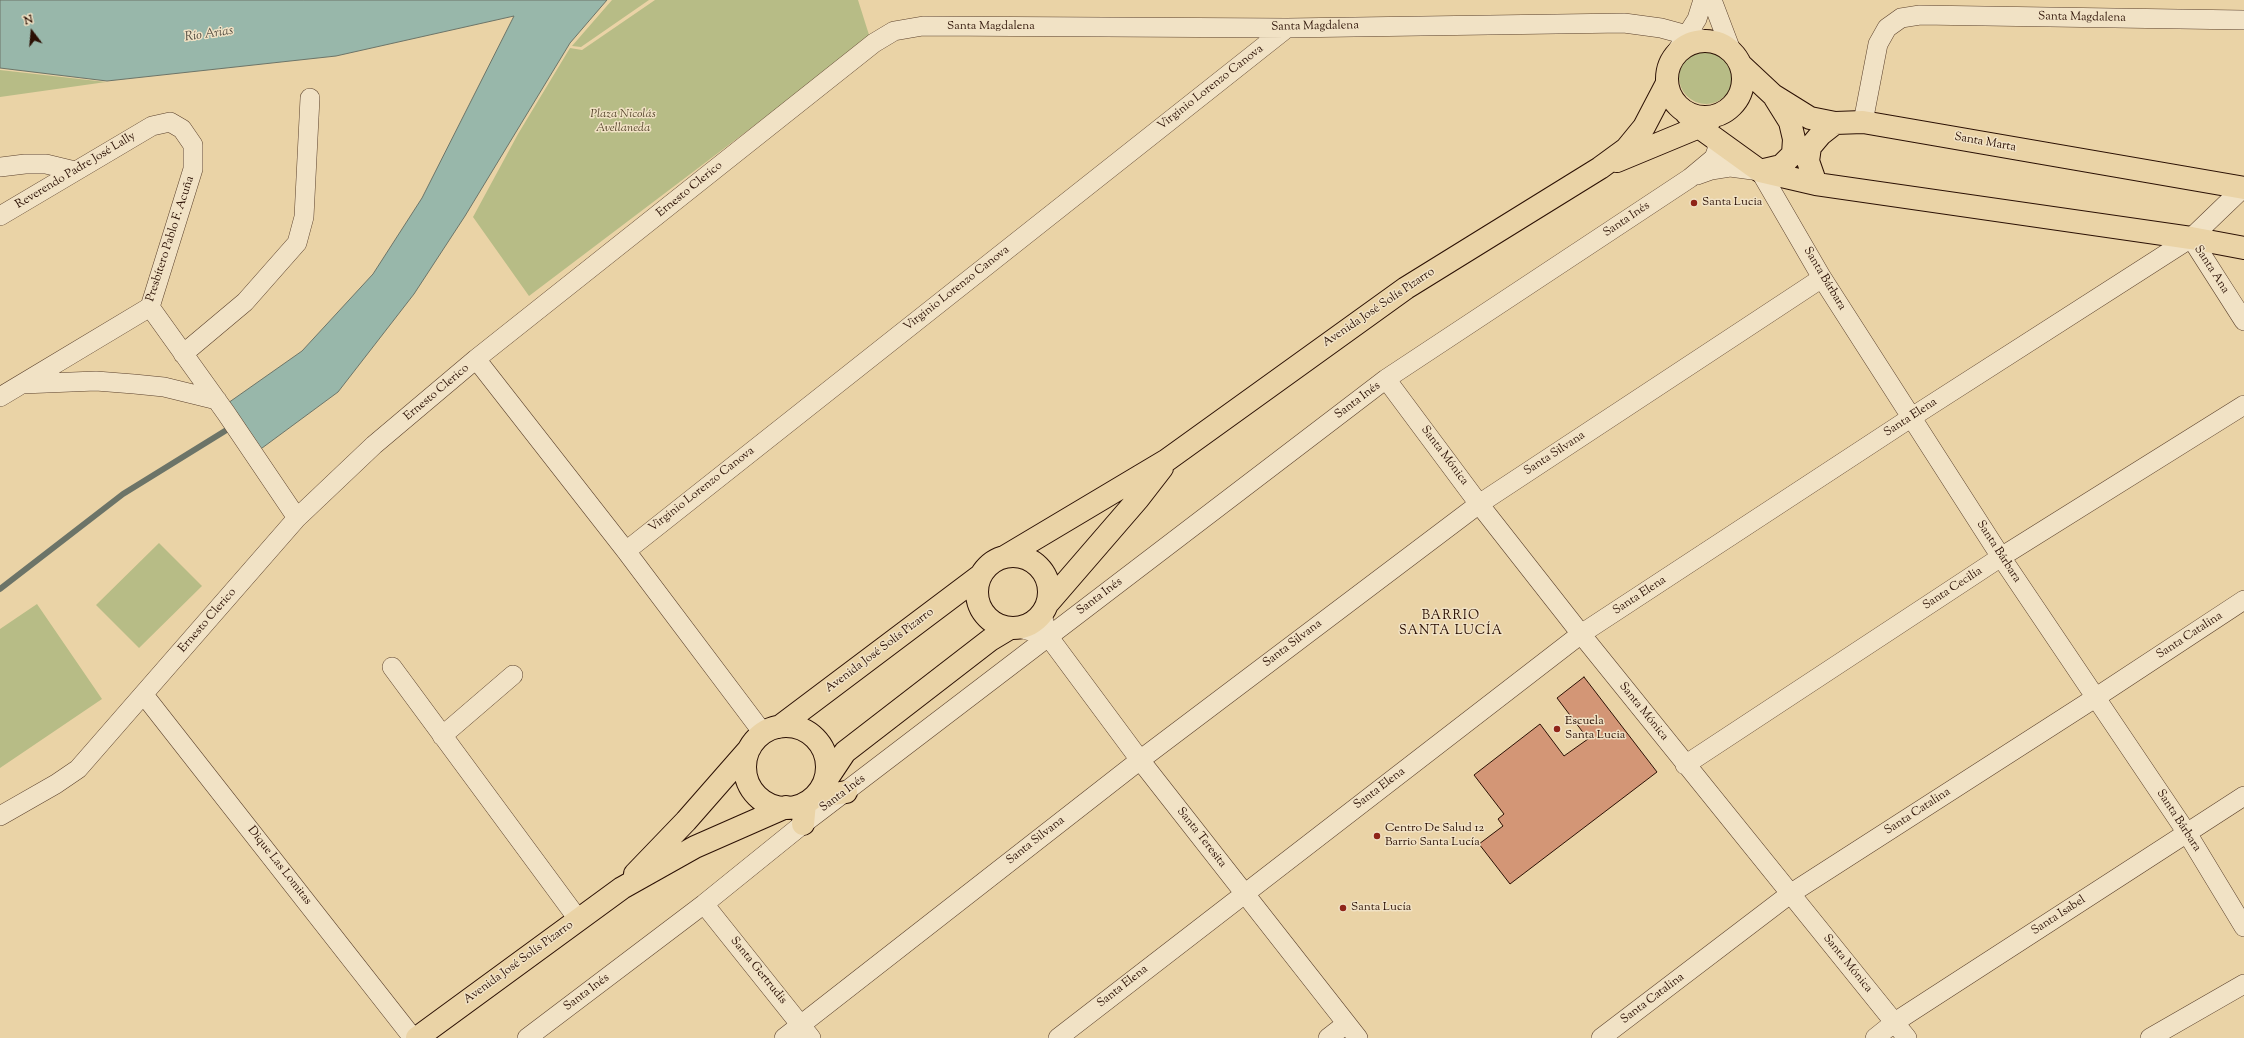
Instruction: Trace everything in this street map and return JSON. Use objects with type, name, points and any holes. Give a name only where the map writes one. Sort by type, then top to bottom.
[{"type":"main road","points":[[1700,119],[1729,110],[1740,98],[1744,82],[1737,58],[1719,43],[1688,44],[1668,68],[1667,83],[1673,100],[1700,119],[1717,139],[1745,162],[1760,171],[1816,184],[2191,238],[2244,248]]},
{"type":"main road","name":"Santa Marta","points":[[1737,58],[1773,95],[1810,118],[1835,123],[1863,122],[2244,188]]},
{"type":"main road","name":"Avenida José Solís Pizarro","points":[[622,888],[764,736],[981,575],[987,566],[1167,460],[1406,288],[1600,168],[1626,149],[1644,127],[1667,83]]},
{"type":"main road","points":[[1760,171],[1781,166],[1793,154],[1794,139],[1790,122],[1773,95]]},
{"type":"main road","name":"Avenida José Solís Pizarro","points":[[1600,168],[1700,119]]},
{"type":"main road","points":[[1816,184],[1808,161],[1810,147],[1821,134],[1835,123]]},
{"type":"main road","name":"Avenida José Solís Pizarro","points":[[417,1038],[622,888],[695,846],[807,803],[845,752],[990,640],[1015,628],[1032,623],[1138,499],[1167,460]]},
{"type":"main road","points":[[1006,556],[1018,556],[1030,559],[1040,567],[1047,577],[1050,590],[1045,609]]},
{"type":"main road","points":[[981,575],[977,587],[977,598],[981,610],[988,619],[998,625],[1015,628]]},
{"type":"main road","points":[[807,803],[827,773],[827,760],[822,748],[815,738],[804,730],[792,726],[764,736],[746,761],[746,775],[751,788],[760,798],[772,805],[807,803],[846,792]]},
{"type":"street","points":[[1688,44],[1703,0]]},
{"type":"street","points":[[1712,0],[1737,58]]},
{"type":"street","name":"Santa Magdalena","points":[[1863,122],[1878,44],[1887,28],[1901,18],[1920,15],[2244,20]]},
{"type":"street","name":"Santa Magdalena","points":[[923,26],[1287,28],[1624,23],[1661,28],[1688,44]]},
{"type":"street","name":"Ernesto Clerico","points":[[0,816],[56,784],[78,769],[297,518],[374,446],[476,360],[874,43],[894,31],[923,26]]},
{"type":"street","name":"Virginio Lorenzo Canova","points":[[626,551],[1287,28]]},
{"type":"street","points":[[183,354],[245,302],[297,243],[304,217],[310,98]]},
{"type":"street","name":"Presbítero Pablo F. Acuña","points":[[0,397],[150,307],[193,169],[193,145],[182,129],[170,122],[152,126]]},
{"type":"street","name":"Reverendo Padre José Lally","points":[[0,216],[152,126]]},
{"type":"street","name":"Santa Inés","points":[[527,1038],[704,904],[807,803],[846,792],[1386,379],[1690,178],[1714,158],[1717,150],[1717,139]]},
{"type":"street","points":[[0,168],[25,164],[46,164],[75,171]]},
{"type":"street","name":"Santa Inés","points":[[1690,178],[1712,170],[1730,167],[1760,171]]},
{"type":"street","name":"Santa Bárbara","points":[[1760,171],[1822,278],[2001,557],[2187,833],[2244,927]]},
{"type":"street","name":"Santa Elena","points":[[1058,1038],[1581,634],[1912,417],[2191,238],[2244,188]]},
{"type":"street","name":"Santa Ana","points":[[2191,238],[2244,321]]},
{"type":"street","name":"Santa Silvana","points":[[784,1038],[806,1031],[1140,760],[1479,504],[1822,278]]},
{"type":"street","points":[[150,307],[297,518]]},
{"type":"street","points":[[476,360],[626,551],[764,736]]},
{"type":"street","name":"Santa Mónica","points":[[1386,379],[1479,504],[1581,634],[1907,1038]]},
{"type":"street","points":[[20,384],[96,381],[164,387],[221,407]]},
{"type":"street","name":"Santa Cecilia","points":[[1685,764],[2001,557],[2244,405]]},
{"type":"street","name":"Santa Catalina","points":[[1601,1038],[1790,894],[2095,698],[2244,600]]},
{"type":"street","points":[[1015,628],[1048,636],[1045,609]]},
{"type":"street","name":"Santa Teresita","points":[[1048,636],[1140,760],[1352,1031]]},
{"type":"street","points":[[392,666],[578,919]]},
{"type":"street","points":[[442,736],[513,675]]},
{"type":"street","name":"Dique Las Lomitas","points":[[144,695],[413,1038]]},
{"type":"street","name":"Santa Isabel","points":[[1874,1038],[1895,1022],[2244,796]]},
{"type":"street","name":"Santa Gertrudis","points":[[704,904],[806,1031]]},
{"type":"street","points":[[2150,1038],[2244,984]]},
{"type":"street","points":[[1328,1038],[1352,1031]]},
{"type":"green space","points":[[612,0],[649,0],[581,47],[572,46]]},
{"type":"green space","name":"Plaza Nicolás Avellaneda","points":[[655,0],[858,0],[870,38],[529,296],[473,217],[518,134],[570,48],[582,50]]},
{"type":"green space","points":[[1701,50],[1711,50],[1721,54],[1729,62],[1733,72],[1733,82],[1729,92],[1721,100],[1711,104],[1701,104],[1691,100],[1683,92],[1679,82],[1679,72],[1683,62],[1691,54]]},
{"type":"green space","points":[[0,70],[106,82],[0,97]]},
{"type":"green space","points":[[159,543],[202,586],[139,648],[96,605]]},
{"type":"green space","points":[[37,604],[102,699],[0,768],[0,629]]},
{"type":"water","name":"Río Arias","points":[[0,0],[607,0],[570,43],[465,216],[414,294],[338,392],[258,451],[228,403],[302,351],[373,274],[422,198],[514,16],[336,56],[107,81],[0,68]]},
{"type":"building","points":[[1584,677],[1657,772],[1510,884],[1479,844],[1503,826],[1498,819],[1504,814],[1474,775],[1540,724],[1564,756],[1588,739],[1557,698]]},
{"type":"waterway","points":[[0,589],[123,494],[233,426]]},
{"type":"place","name":"Santa Lucia","points":[[1694,203]]},
{"type":"place","name":"Escuela Santa Lucia","points":[[1557,729]]},
{"type":"place","name":"Centro De Salud 12 Barrio Santa Lucía","points":[[1377,836]]},
{"type":"place","name":"Santa Lucía","points":[[1343,908]]},
{"type":"district","name":"BARRIO SANTA LUCÍA","points":[[1451,624]]}]
